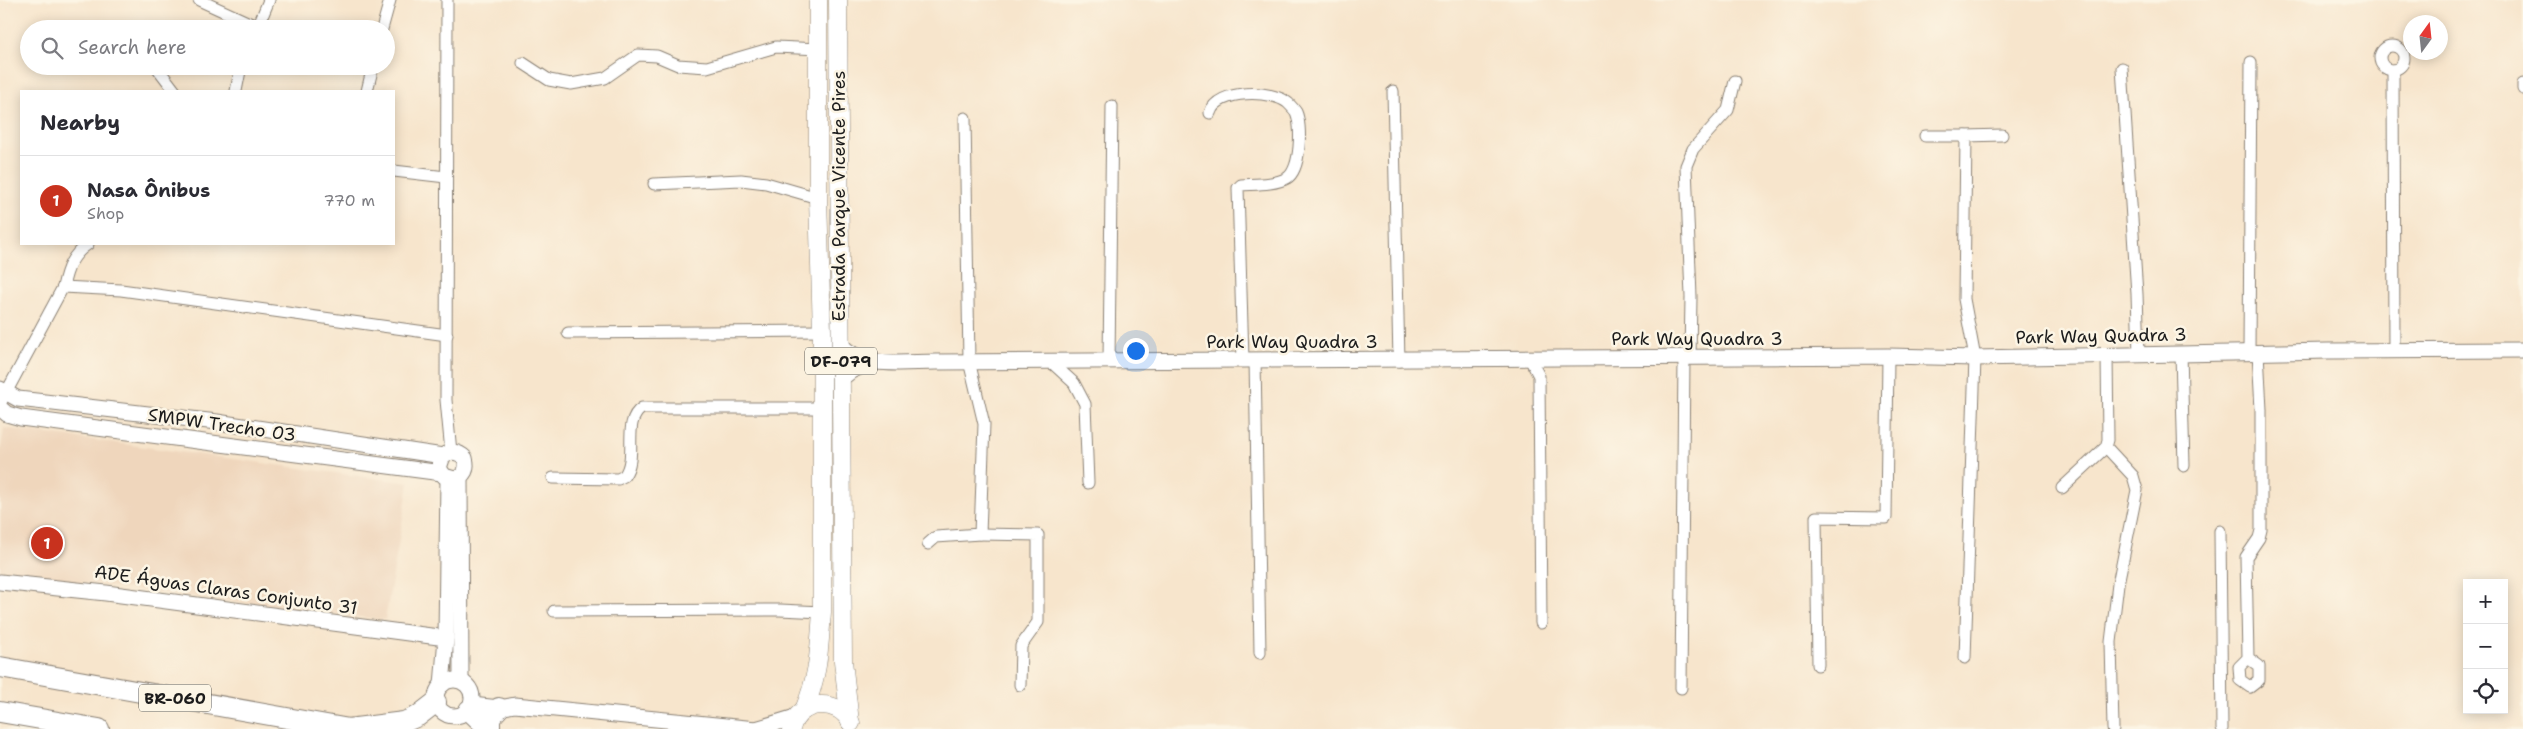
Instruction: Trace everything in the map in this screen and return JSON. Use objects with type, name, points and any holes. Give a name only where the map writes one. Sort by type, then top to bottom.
[{"type":"highway","name":"BR-060","points":[[0,667],[349,729]]},
{"type":"highway","points":[[349,729],[404,722],[418,716],[439,694]]},
{"type":"highway","points":[[471,703],[489,729]]},
{"type":"highway","points":[[489,729],[490,718],[507,707]]},
{"type":"highway","points":[[0,712],[99,729]]},
{"type":"main road","name":"Estrada Parque Vicente Pires","points":[[798,719],[815,683],[820,650],[822,612],[822,331],[818,198],[818,0]]},
{"type":"main road","name":"Estrada Parque Vicente Pires","points":[[838,0],[843,661],[851,725]]},
{"type":"main road","points":[[817,92],[820,88],[830,86],[838,90]]},
{"type":"main road","name":"Estrada Parque Vicente Pires","points":[[798,719],[818,704],[834,706],[846,715],[851,725]]},
{"type":"street","points":[[198,0],[240,20]]},
{"type":"street","points":[[260,20],[269,0]]},
{"type":"street","points":[[384,20],[390,0]]},
{"type":"street","points":[[447,0],[447,454],[439,468],[450,476]]},
{"type":"street","points":[[523,63],[549,80],[571,84],[605,78],[638,55],[658,56],[684,66],[707,67],[776,47],[818,49]]},
{"type":"street","points":[[2248,658],[2246,557],[2259,538],[2261,530],[2261,410],[2254,352],[2251,62]]},
{"type":"street","points":[[2122,68],[2137,294],[2139,354]]},
{"type":"street","points":[[2393,70],[2394,350]]},
{"type":"street","points":[[163,75],[174,90]]},
{"type":"street","points":[[236,90],[239,75]]},
{"type":"street","points":[[367,90],[371,75]]},
{"type":"street","points":[[1682,688],[1687,357],[1691,297],[1686,166],[1693,149],[1728,110],[1734,81]]},
{"type":"street","points":[[2523,84],[2523,89]]},
{"type":"street","points":[[1394,91],[1399,361]]},
{"type":"street","points":[[1210,113],[1212,106],[1219,99],[1230,95],[1276,97],[1286,101],[1296,111],[1299,124],[1300,142],[1291,174],[1280,180],[1241,185],[1238,188],[1249,359],[1260,653]]},
{"type":"street","points":[[1109,361],[1112,106]]},
{"type":"street","points":[[965,118],[969,361],[984,424],[980,534]]},
{"type":"street","points":[[1925,136],[2002,135]]},
{"type":"street","points":[[1965,658],[1975,358],[1964,299],[1966,136]]},
{"type":"street","points":[[395,171],[446,177]]},
{"type":"street","points":[[654,184],[741,180],[766,184],[818,198]]},
{"type":"street","points":[[87,245],[78,251],[72,259],[67,269],[63,287],[1,399],[18,399],[118,410],[217,422],[366,445],[461,454],[465,458],[466,468],[450,476]]},
{"type":"street","points":[[63,287],[121,290],[447,334]]},
{"type":"street","points":[[568,333],[822,331]]},
{"type":"street","name":"Park Way Quadra 3","points":[[840,344],[849,353],[871,362],[1249,359],[1399,361],[1888,356],[1975,358],[2254,352],[2523,350]]},
{"type":"street","points":[[2180,354],[2184,466]]},
{"type":"street","points":[[2062,488],[2106,446],[2108,440],[2107,355]]},
{"type":"street","points":[[1818,665],[1816,517],[1886,518],[1888,356]]},
{"type":"street","points":[[1530,359],[1539,376],[1541,622]]},
{"type":"street","points":[[1539,376],[1548,359]]},
{"type":"street","points":[[1050,361],[1074,383],[1085,404],[1088,483]]},
{"type":"street","name":"Park Way Quadra 3","points":[[842,378],[851,371],[871,362]]},
{"type":"street","name":"SMPW Trecho 03","points":[[1,399],[7,414],[22,418],[114,428],[450,476]]},
{"type":"street","points":[[552,478],[618,479],[624,476],[632,462],[632,422],[637,411],[642,408],[822,408]]},
{"type":"street","points":[[114,428],[118,410]]},
{"type":"street","points":[[215,443],[217,422]]},
{"type":"street","points":[[363,464],[366,445]]},
{"type":"street","points":[[2106,446],[2133,476],[2136,490],[2118,584],[2110,642],[2113,729]]},
{"type":"street","points":[[439,694],[451,680],[461,681],[470,688],[471,703],[460,716],[450,716],[441,711],[439,694],[446,638],[450,476]]},
{"type":"street","points":[[450,476],[461,681]]},
{"type":"street","points":[[2220,531],[2222,729]]},
{"type":"street","points":[[928,544],[936,537],[980,534],[1038,535],[1038,622],[1020,646],[1020,685]]},
{"type":"street","name":"ADE Águas Claras Conjunto 31","points":[[0,582],[106,592],[446,638]]},
{"type":"street","points":[[554,611],[780,610],[822,612]]},
{"type":"street","points":[[471,703],[756,729],[798,719]]},
{"type":"street","points":[[26,717],[52,729]]},
{"type":"shaded area","points":[[4,428],[409,483],[385,620],[0,573],[0,454]]},
{"type":"place","name":"Nasa Ônibus","points":[[47,543]]}]
